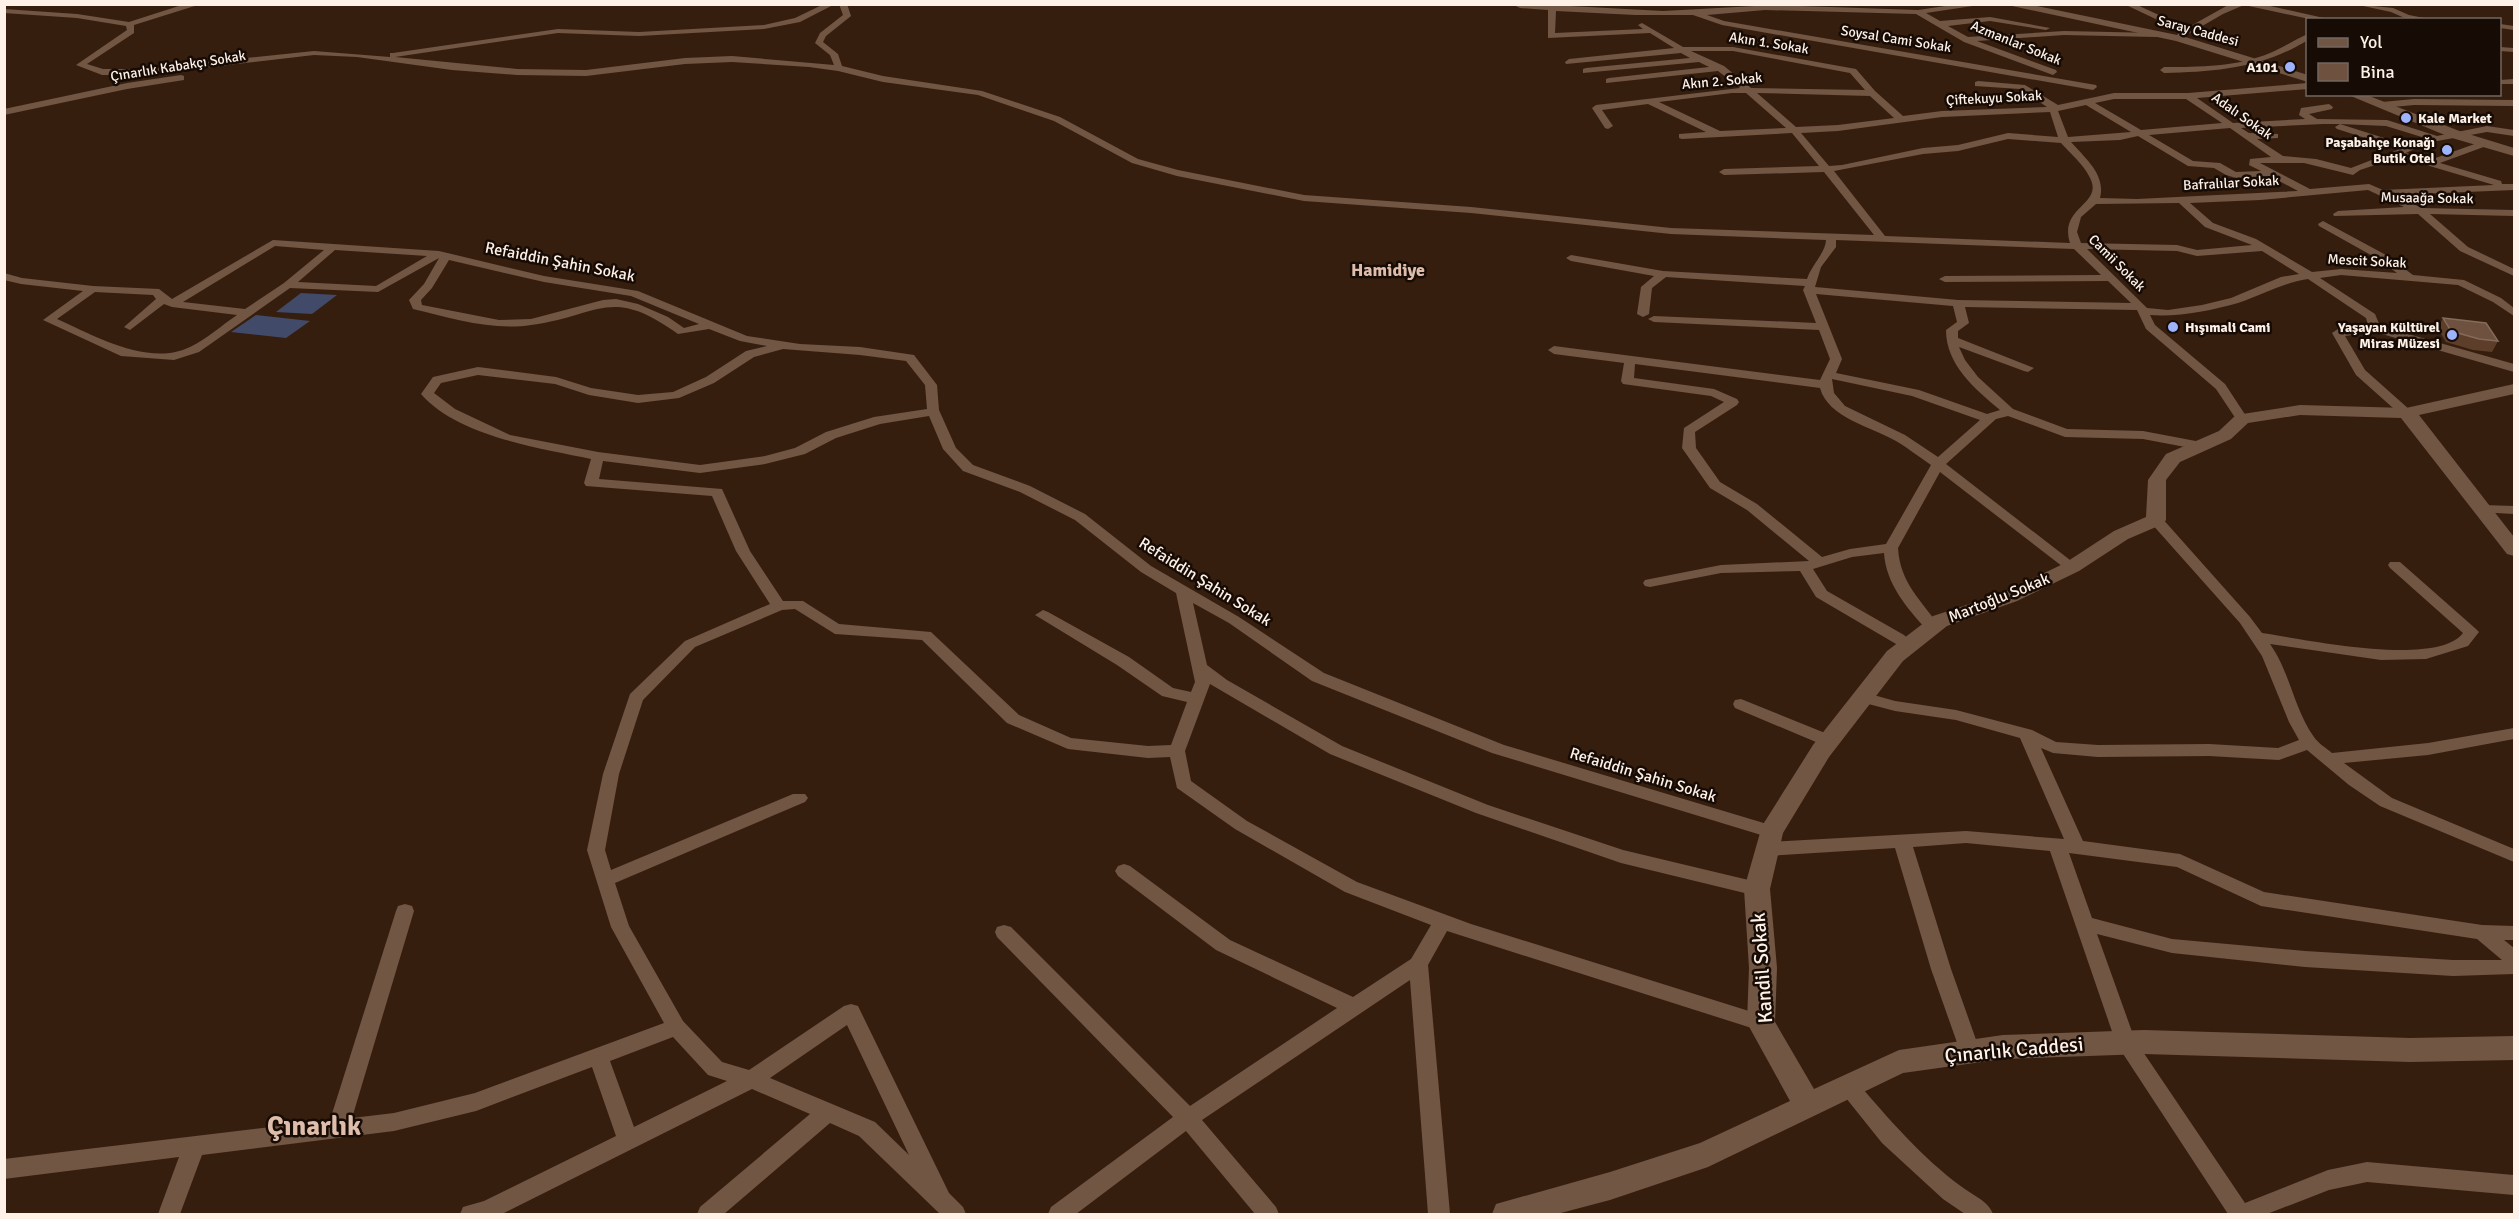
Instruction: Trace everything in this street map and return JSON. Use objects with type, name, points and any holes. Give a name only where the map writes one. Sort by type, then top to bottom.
[{"type":"street","points":[[4,11],[77,16],[130,24],[163,12],[197,4]]},
{"type":"street","points":[[379,57],[558,31],[639,33],[764,27],[797,20],[831,4]]},
{"type":"street","points":[[838,68],[837,55],[819,43],[823,35],[847,16],[843,4]]},
{"type":"street","points":[[1614,4],[1628,11],[1650,31],[1729,73],[1795,130],[1881,238]]},
{"type":"street","points":[[1520,6],[1551,6],[1613,13],[1628,11],[1695,13],[1711,9],[1765,8],[1785,4]]},
{"type":"street","points":[[1918,12],[1982,4]]},
{"type":"street","name":"Saray Caddesi","points":[[2008,4],[2156,35],[2181,34],[2306,79]]},
{"type":"street","points":[[2128,4],[2181,34],[2200,25],[2220,10],[2240,4]]},
{"type":"street","points":[[2247,4],[2319,18]]},
{"type":"street","points":[[2358,4],[2393,10],[2415,18]]},
{"type":"street","points":[[1551,6],[1551,36],[1650,31]]},
{"type":"street","name":"Azmanlar Sokak","points":[[1765,8],[1918,12],[1967,40],[2114,96]]},
{"type":"street","name":"Soysal Cami Sokak","points":[[1695,13],[1722,23],[1860,59],[2093,87]]},
{"type":"street","points":[[1939,24],[1990,20],[2064,33]]},
{"type":"street","points":[[130,24],[131,31],[80,65],[102,72],[142,72],[314,53],[379,57],[452,67],[517,72],[586,73],[685,60],[732,59],[838,68],[883,79],[979,93],[1057,119],[1135,161],[1177,173],[1304,198],[1417,205],[1671,231],[2177,248],[2197,253],[2265,248]]},
{"type":"street","points":[[1967,40],[2064,33],[2156,35]]},
{"type":"street","points":[[2094,36],[2105,33]]},
{"type":"street","points":[[2164,70],[2215,69],[2256,62],[2292,47],[2306,37]]},
{"type":"street","name":"Akın 1. Sokak","points":[[1569,62],[1681,49],[1733,49],[1860,59]]},
{"type":"street","name":"Çınarlık Kabakçı Sokak","points":[[4,112],[127,86],[357,55]]},
{"type":"street","points":[[1586,71],[1701,59]]},
{"type":"street","points":[[1860,59],[1872,93],[1902,120]]},
{"type":"street","points":[[1609,81],[1721,68]]},
{"type":"street","points":[[1977,84],[2022,87],[2054,109],[2064,140],[2094,175],[2098,187],[2094,201]]},
{"type":"street","name":"Çiftekuyu Sokak","points":[[1682,136],[1864,126],[1942,114],[2054,109],[2114,96],[2188,96],[2306,86]]},
{"type":"street","name":"Akın 2. Sokak","points":[[1608,126],[1596,108],[1747,90],[1872,93]]},
{"type":"street","points":[[2176,96],[2216,126]]},
{"type":"street","name":"Adalı Sokak","points":[[2188,96],[2282,159]]},
{"type":"street","points":[[2357,96],[2457,135],[2514,152]]},
{"type":"street","points":[[2447,96],[2456,102]]},
{"type":"street","points":[[1649,101],[1718,134]]},
{"type":"street","points":[[2088,102],[2191,165],[2217,165],[2226,174],[2234,176],[2272,172]]},
{"type":"street","points":[[2382,105],[2414,102],[2514,103]]},
{"type":"street","points":[[2329,106],[2304,110],[2304,115],[2431,163],[2513,188]]},
{"type":"street","points":[[4,117],[15,110]]},
{"type":"street","points":[[1724,172],[1842,168],[1923,151],[1958,148],[2008,136],[2064,140],[2120,137],[2232,125],[2319,121],[2387,123],[2437,139]]},
{"type":"street","points":[[2307,192],[2252,163],[2253,161],[2315,160],[2353,172],[2357,168],[2437,139],[2487,129],[2511,134]]},
{"type":"street","points":[[2247,136],[2275,136]]},
{"type":"street","points":[[2431,163],[2486,143]]},
{"type":"street","name":"Bafralılar Sokak","points":[[2094,201],[2260,197],[2369,187],[2382,192]]},
{"type":"street","points":[[2382,192],[2513,188]]},
{"type":"street","points":[[2382,192],[2421,211],[2464,249],[2514,273]]},
{"type":"street","points":[[2181,200],[2209,225],[2265,248],[2310,274],[2371,316],[2375,328]]},
{"type":"street","name":"Camii Sokak","points":[[2094,201],[2076,216],[2072,232],[2077,246],[2142,309],[2150,327],[2221,387],[2242,419]]},
{"type":"street","name":"Musaağa Sokak","points":[[2338,214],[2373,211],[2514,213]]},
{"type":"street","points":[[2324,224],[2382,257],[2410,278]]},
{"type":"street","points":[[1831,237],[1831,247],[1816,267],[1810,286],[1836,359],[1827,380],[1828,394],[1841,409],[1900,438],[1938,464],[2072,567]]},
{"type":"street","name":"Refaiddin Şahin Sokak","points":[[130,327],[167,302],[273,243],[443,255],[544,279],[634,293],[744,339],[784,346],[860,351],[910,358],[931,385],[934,412],[950,449],[968,468],[1025,489],[1080,517],[1146,569],[1234,620],[1318,677],[1398,711],[1498,749],[1769,841]]},
{"type":"street","points":[[93,289],[49,320],[125,353],[174,356],[195,349],[249,313],[288,285],[333,247]]},
{"type":"street","points":[[288,285],[378,289],[443,255]]},
{"type":"street","points":[[443,255],[428,286],[415,300],[417,307],[499,323],[531,322],[603,303],[616,302],[634,306],[664,319],[682,332],[710,325]]},
{"type":"street","name":"Mescit Sokak","points":[[1571,258],[1663,274],[1810,286],[1958,303],[2142,309],[2168,313],[2235,300],[2285,279],[2310,274],[2341,272],[2460,282],[2497,300],[2514,313]]},
{"type":"street","points":[[1663,274],[1647,287],[1648,316],[1825,327]]},
{"type":"street","points":[[4,276],[21,281],[93,289],[159,292],[158,296],[167,302],[249,313]]},
{"type":"street","points":[[1944,279],[2111,278]]},
{"type":"street","points":[[1958,303],[1963,323],[1952,330],[1953,352],[1979,385],[2009,412],[2065,433],[2143,435],[2201,446]]},
{"type":"street","points":[[2514,368],[2375,328],[2338,333],[2360,372],[2415,421],[2514,550]]},
{"type":"street","points":[[1952,340],[2028,368]]},
{"type":"street","points":[[784,346],[750,354],[710,380],[675,395],[638,399],[589,391],[556,381],[478,371],[437,380],[427,394],[451,412],[506,438],[598,456],[700,469],[765,460],[800,451],[831,435],[878,420],[934,412]]},
{"type":"street","points":[[1554,350],[1827,380],[1915,393],[1989,419]]},
{"type":"street","points":[[1630,360],[1627,381],[1714,393],[1733,402],[1689,431],[1689,448],[1715,485],[1752,507],[1812,565],[1821,594],[1899,638],[1908,646]]},
{"type":"street","points":[[2514,389],[2406,414],[2300,410],[2242,419],[2225,435],[2173,458],[2157,480],[2156,520],[2245,620],[2270,655],[2297,722],[2309,743],[2355,782],[2386,802],[2514,856]]},
{"type":"street","points":[[1932,627],[1909,601],[1890,563],[1890,548],[1938,464],[1989,419],[2009,412]]},
{"type":"street","points":[[598,456],[591,483],[717,492],[743,552],[779,606]]},
{"type":"street","points":[[2483,509],[2514,510]]},
{"type":"street","name":"Martoğlu Sokak","points":[[1756,889],[1769,841],[1829,741],[1895,656],[1940,621],[2010,597],[2072,567],[2121,535],[2156,520]]},
{"type":"street","points":[[1650,583],[1721,569],[1812,565],[1851,554],[1890,548]]},
{"type":"street","points":[[2256,637],[2381,655],[2426,654],[2463,643],[2471,632],[2395,565]]},
{"type":"street","points":[[1183,590],[1203,682],[1177,751],[1183,784],[1241,825],[1351,887],[1443,922],[1761,1023]]},
{"type":"street","points":[[949,1208],[867,1129],[751,1079],[715,1069],[676,1027],[620,927],[596,850],[611,774],[636,698],[690,644],[779,606],[798,604],[835,629],[926,635],[1013,720],[1068,743],[1148,752],[1177,751]]},
{"type":"street","points":[[1043,615],[1167,692],[1196,699]]},
{"type":"street","points":[[1200,667],[1221,684],[1336,750],[1482,809],[1620,856],[1756,889]]},
{"type":"street","points":[[1863,698],[1895,706],[1956,715],[2026,734],[2052,747],[2098,751],[2209,750],[2278,754],[2309,743]]},
{"type":"street","points":[[1741,705],[1829,741]]},
{"type":"street","points":[[2328,759],[2428,749],[2514,733]]},
{"type":"street","points":[[2026,734],[2060,806],[2066,846],[2084,923],[2126,1043],[2241,1215],[2328,1180],[2367,1172],[2514,1185]]},
{"type":"street","points":[[605,880],[799,798]]},
{"type":"street","points":[[1769,841],[1966,837],[2066,846],[2180,861],[2262,898],[2482,932],[2514,933]]},
{"type":"street","points":[[1902,840],[1941,969],[1970,1051]]},
{"type":"street","points":[[1124,871],[1223,945],[1355,1007]]},
{"type":"street","name":"Kandil Sokak","points":[[1756,889],[1763,968],[1761,1023],[1787,1072],[1809,1106]]},
{"type":"street","points":[[338,1129],[405,911]]},
{"type":"street","points":[[1059,1215],[1188,1118],[1418,964],[1443,922]]},
{"type":"street","points":[[2084,923],[2172,946],[2453,968],[2514,967]]},
{"type":"street","points":[[1004,932],[1188,1118],[1268,1215]]},
{"type":"street","points":[[2482,932],[2514,959]]},
{"type":"street","points":[[1418,964],[1439,1215]]},
{"type":"street","points":[[471,1215],[487,1211],[751,1079],[851,1012],[949,1208]]},
{"type":"street","points":[[4,1169],[394,1122],[476,1102],[676,1027]]},
{"type":"street","name":"Çınarlık Caddesi","points":[[1507,1215],[1610,1186],[1708,1154],[1899,1062],[2003,1047],[2126,1043],[2410,1050],[2514,1048]]},
{"type":"street","points":[[598,1056],[628,1141]]},
{"type":"street","points":[[1849,1087],[1890,1136],[1951,1192],[1982,1215]]},
{"type":"street","points":[[708,1215],[827,1112]]},
{"type":"street","points":[[169,1215],[194,1146]]},
{"type":"shaded area","points":[[301,293],[337,295],[312,314],[276,312]]},
{"type":"shaded area","points":[[256,315],[310,321],[286,338],[231,332]]},
{"type":"building","points":[[2443,318],[2486,323],[2498,341],[2479,339],[2451,331]]},
{"type":"place","name":"A101","points":[[2290,67]]},
{"type":"place","name":"Kale Market","points":[[2406,118]]},
{"type":"place","name":"Paşabahçe Konağı Butik Otel","points":[[2447,150]]},
{"type":"place","name":"Hışımali Cami","points":[[2173,327]]},
{"type":"place","name":"Yaşayan Kültürel Miras Müzesi","points":[[2452,335]]},
{"type":"district","name":"Hamidiye","points":[[1388,270]]},
{"type":"district","name":"Çınarlık","points":[[314,1126]]}]
